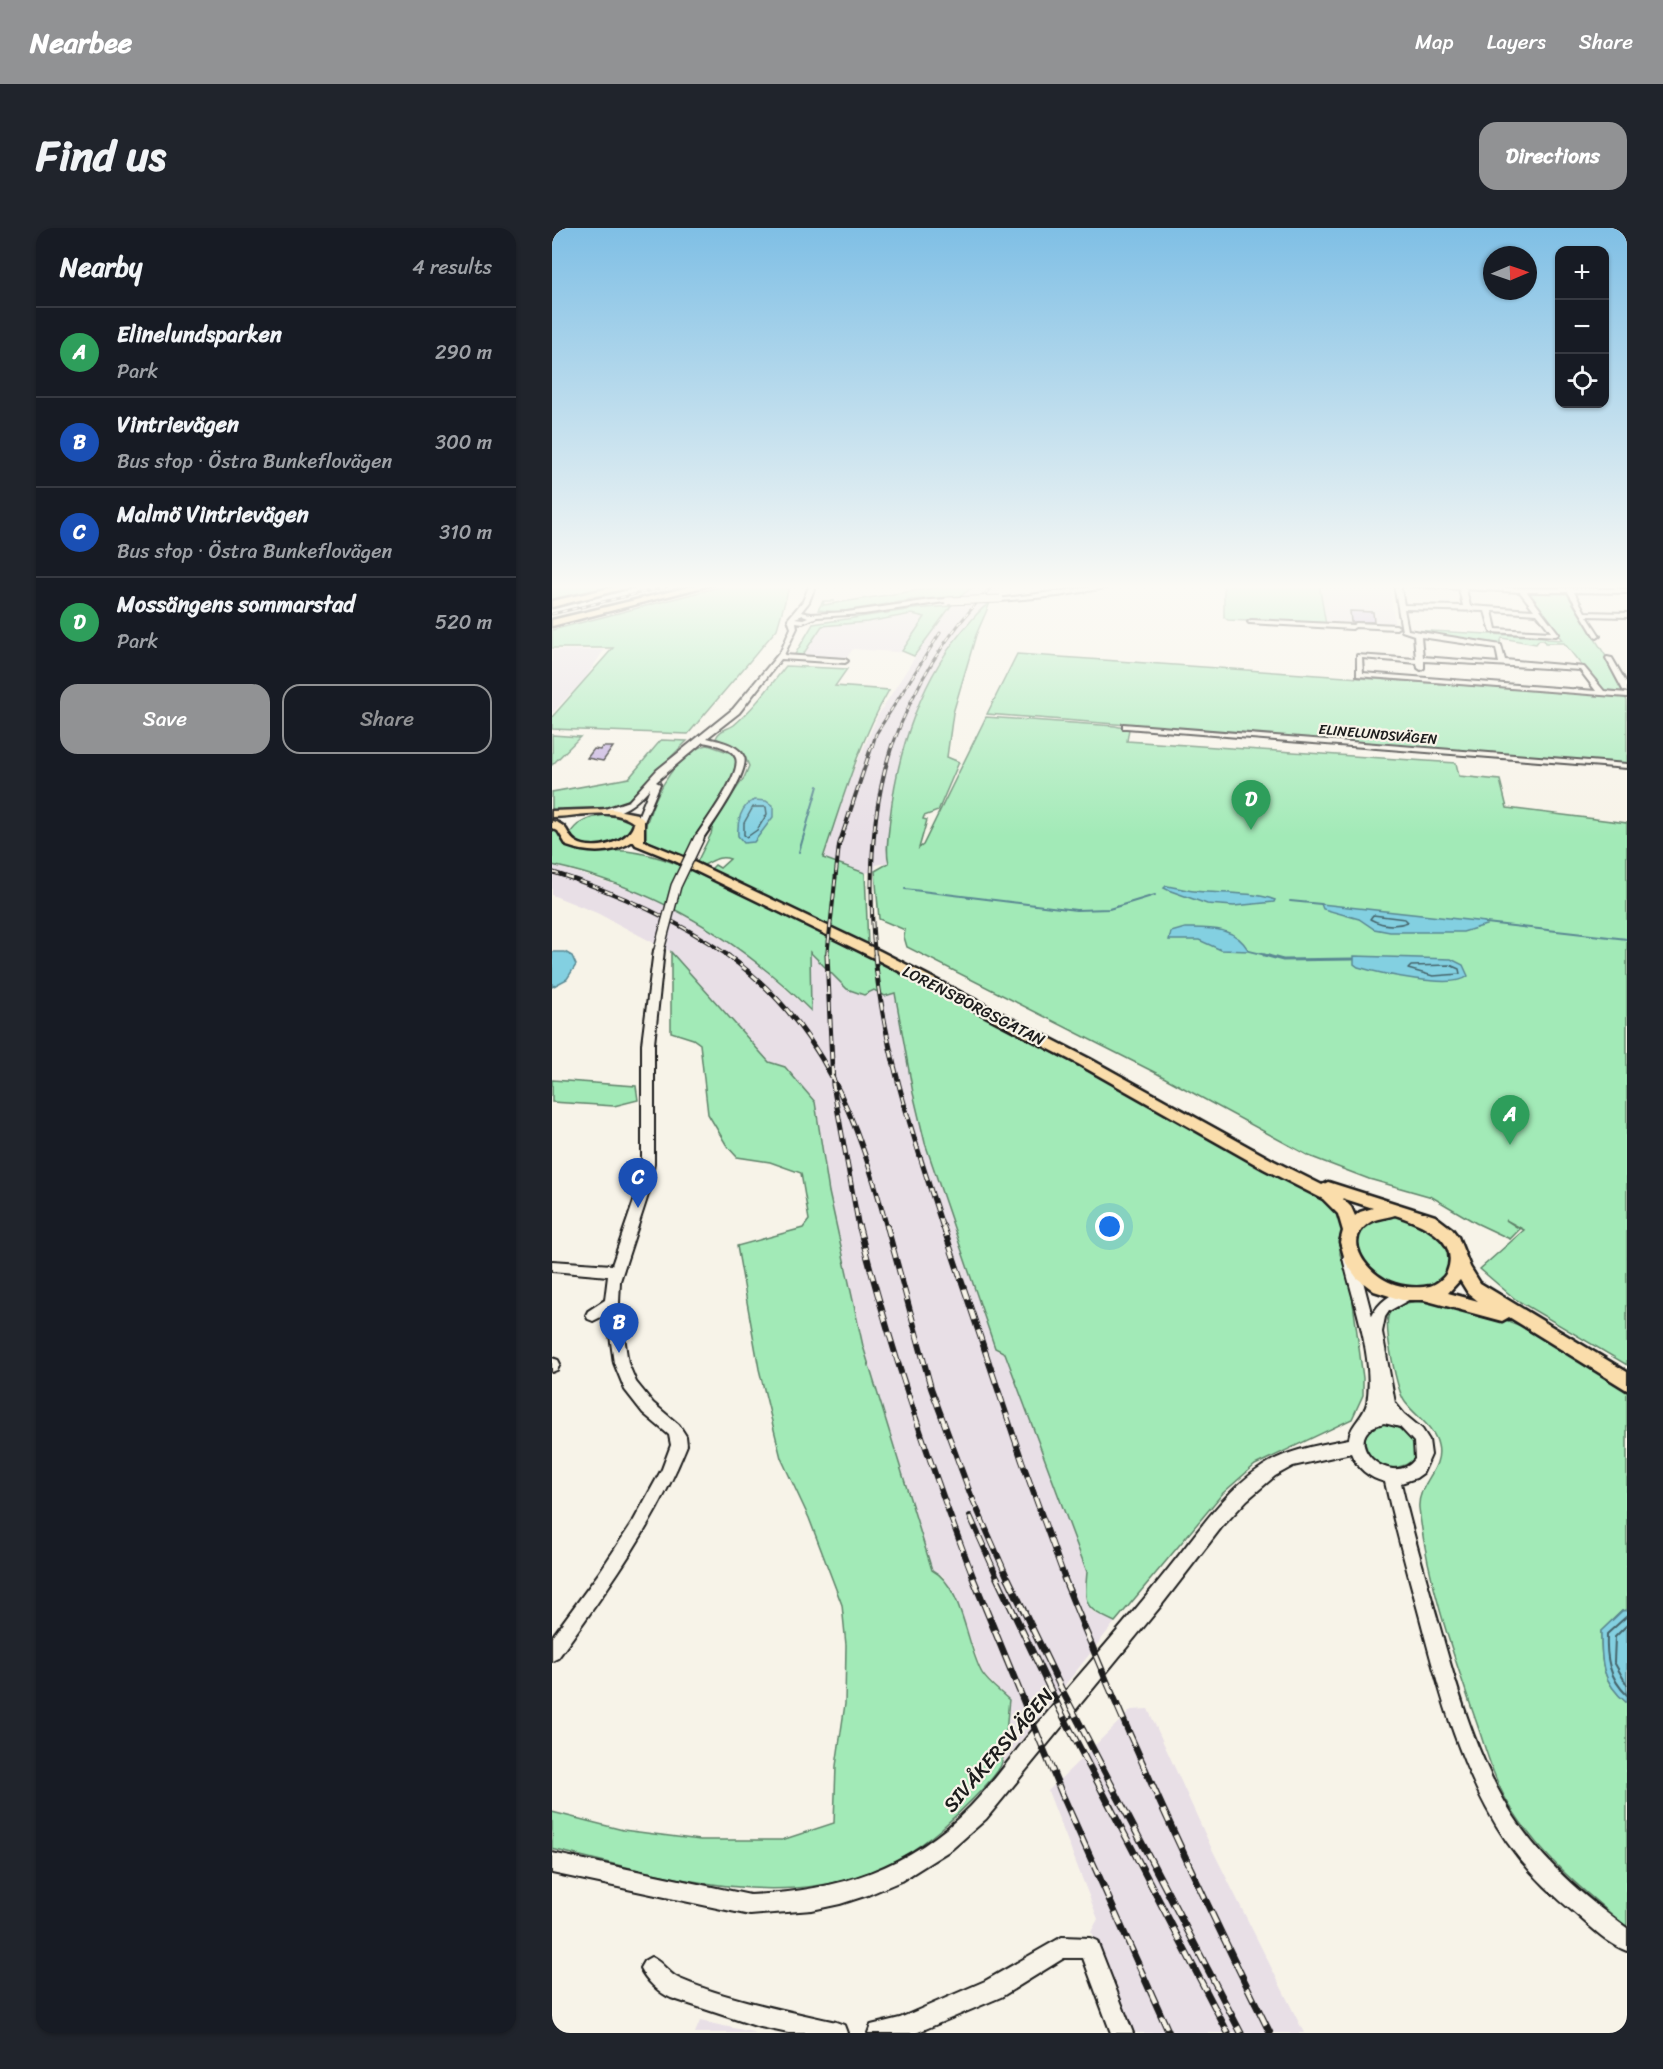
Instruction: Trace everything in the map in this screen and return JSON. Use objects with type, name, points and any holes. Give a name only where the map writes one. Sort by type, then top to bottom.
[{"type":"main road","points":[[565,835],[575,822],[602,812]]},
{"type":"main road","points":[[552,814],[602,812],[630,814],[639,826]]},
{"type":"main road","name":"LORENSBORGSGATAN","points":[[552,824],[562,829],[567,841],[575,846],[648,852],[694,867]]},
{"type":"main road","name":"LORENSBORGSGATAN","points":[[604,847],[629,839],[639,826]]},
{"type":"main road","name":"LORENSBORGSGATAN","points":[[639,826],[637,839],[640,843],[694,867],[984,1009],[1340,1203],[1346,1210],[1351,1230],[1348,1249],[1350,1258],[1370,1282],[1389,1291],[1416,1294],[1499,1312],[1568,1344]]},
{"type":"main road","name":"LORENSBORGSGATAN","points":[[1249,1152],[1335,1191],[1400,1212],[1418,1215],[1438,1226],[1452,1241],[1467,1279],[1483,1295],[1528,1319],[1627,1382]]},
{"type":"main road","name":"LORENSBORGSGATAN","points":[[1351,1230],[1359,1221],[1371,1214],[1400,1212]]},
{"type":"main road","points":[[1416,1294],[1443,1288],[1455,1276],[1458,1259]]},
{"type":"street","points":[[602,812],[632,803],[660,772],[736,711],[771,668]]},
{"type":"street","points":[[1359,668],[1359,675],[1602,693],[1627,693],[1624,679]]},
{"type":"street","points":[[1421,668],[1422,680]]},
{"type":"street","points":[[1582,668],[1602,693]]},
{"type":"street","name":"ELINELUNDSVÄGEN","points":[[1126,726],[1627,766]]},
{"type":"street","points":[[554,1645],[631,1538],[655,1497],[679,1445],[678,1436],[674,1430],[648,1408],[630,1386],[621,1363],[612,1304],[615,1271],[646,1178],[649,1148],[648,1044],[658,950],[676,886],[699,838],[735,783],[742,767],[739,755],[732,749],[701,739]]},
{"type":"street","points":[[639,826],[657,783],[684,752]]},
{"type":"street","points":[[1350,1258],[1364,1313],[1375,1381],[1376,1402],[1368,1420],[1356,1434],[1355,1445],[1364,1463],[1378,1473],[1392,1477],[1405,1476],[1417,1469],[1423,1461],[1424,1449],[1420,1437],[1399,1419],[1389,1405],[1375,1332],[1376,1320],[1383,1306],[1416,1294]]},
{"type":"street","points":[[552,1266],[615,1271]]},
{"type":"street","points":[[593,1315],[612,1304]]},
{"type":"street","points":[[1368,1420],[1383,1416],[1399,1419]]},
{"type":"street","name":"SIVÅKERSVÄGEN","points":[[552,1863],[750,1905],[782,1905],[851,1893],[892,1876],[933,1852],[970,1821],[1233,1502],[1270,1470],[1313,1452],[1355,1445]]},
{"type":"street","points":[[1392,1477],[1409,1548],[1452,1699],[1477,1765],[1504,1818],[1546,1873],[1599,1920],[1627,1941]]},
{"type":"street","points":[[879,2033],[900,2029],[993,1989],[1062,1947],[1090,1948],[1122,2033]]},
{"type":"street","points":[[651,1968],[670,1987],[756,2015],[836,2033]]},
{"type":"shaded area","points":[[552,668],[592,668],[585,679],[552,713]]},
{"type":"shaded area","points":[[908,668],[936,668],[919,703],[902,755],[893,795],[887,848],[888,863],[876,865],[875,871],[865,873],[823,859],[840,801],[878,715]]},
{"type":"shaded area","points":[[552,865],[630,889],[663,903],[722,936],[750,956],[810,1011],[809,951],[874,990],[895,992],[913,1093],[925,1143],[995,1348],[1005,1353],[1087,1572],[1085,1598],[1093,1612],[1115,1622],[1001,1766],[1009,1700],[983,1674],[956,1601],[943,1576],[932,1570],[863,1346],[829,1192],[815,1102],[786,1067],[769,1062],[671,952],[597,913],[552,895]]},
{"type":"shaded area","points":[[1148,1709],[1211,1847],[1304,2033],[1133,2033],[1091,1932],[1098,1919],[1048,1791],[1131,1710]]},
{"type":"shaded area","points":[[700,2021],[757,2033],[695,2033]]},
{"type":"green space","points":[[595,668],[744,668],[688,734],[552,729],[552,717]]},
{"type":"green space","points":[[784,668],[847,669],[835,686],[889,690],[860,751],[823,858],[865,873],[868,945],[711,869],[715,865],[720,868],[730,859],[719,858],[704,865],[697,862],[711,834],[714,821],[744,778],[749,766],[743,752],[716,738],[720,732],[734,725],[762,697]]},
{"type":"green space","points":[[936,668],[966,668],[953,713],[947,757],[959,762],[938,811],[924,816],[923,819],[927,820],[919,848],[923,845],[986,717],[1115,726],[1129,729],[1127,741],[1456,763],[1459,776],[1500,780],[1507,808],[1627,823],[1627,1365],[1515,1299],[1480,1269],[1524,1230],[1506,1220],[1520,1229],[1510,1239],[1476,1223],[1432,1197],[1369,1179],[1309,1156],[1156,1073],[907,947],[904,937],[905,930],[879,919],[875,871],[889,863],[887,853],[890,818],[899,765],[906,739]]},
{"type":"green space","points":[[1010,668],[1221,668],[1605,695],[1584,668],[1613,668],[1627,690],[1625,696],[1627,701],[1627,764],[987,714]]},
{"type":"green space","points":[[552,735],[580,737],[552,765]]},
{"type":"green space","points":[[661,740],[687,741],[625,803],[607,809],[552,810],[552,792],[629,778]]},
{"type":"green space","points":[[708,745],[731,753],[739,764],[721,799],[684,857],[645,841],[644,828],[670,774],[687,755]]},
{"type":"green space","points":[[614,814],[624,816],[634,822],[631,833],[609,843],[593,846],[578,843],[571,838],[571,832],[584,821]]},
{"type":"green space","points":[[552,828],[560,832],[561,840],[575,849],[641,853],[698,874],[1030,1040],[1337,1207],[1342,1227],[1340,1254],[1351,1288],[1363,1378],[1363,1395],[1352,1419],[1255,1465],[1223,1493],[1115,1622],[1097,1613],[1086,1599],[1087,1572],[1005,1353],[995,1348],[925,1143],[913,1093],[895,993],[885,996],[874,990],[864,995],[847,989],[810,952],[811,1011],[754,961],[692,919],[625,887],[552,865]]},
{"type":"green space","points":[[671,952],[769,1062],[785,1067],[815,1102],[829,1192],[863,1346],[932,1570],[951,1589],[982,1673],[1009,1700],[1005,1745],[1000,1767],[964,1808],[941,1829],[897,1860],[850,1879],[802,1887],[752,1888],[702,1883],[552,1849],[552,1812],[623,1830],[700,1840],[782,1840],[834,1823],[836,1766],[845,1704],[846,1645],[842,1605],[809,1518],[781,1458],[759,1369],[737,1246],[803,1228],[809,1220],[801,1173],[770,1162],[737,1157],[727,1146],[708,1114],[700,1044],[693,1039],[671,1032]]},
{"type":"green space","points":[[552,1080],[636,1086],[638,1100],[614,1106],[552,1102]]},
{"type":"green space","points":[[1388,1216],[1414,1221],[1441,1239],[1450,1252],[1450,1265],[1444,1276],[1433,1284],[1417,1288],[1399,1288],[1371,1275],[1359,1262],[1356,1234],[1372,1220]]},
{"type":"green space","points":[[1417,1301],[1481,1311],[1524,1327],[1627,1390],[1627,1610],[1622,1611],[1601,1631],[1601,1653],[1607,1679],[1627,1703],[1627,1927],[1547,1855],[1508,1803],[1494,1773],[1458,1667],[1434,1588],[1419,1508],[1422,1491],[1437,1462],[1438,1445],[1433,1432],[1409,1407],[1402,1396],[1388,1331],[1389,1314],[1394,1308]]},
{"type":"green space","points":[[1386,1423],[1401,1430],[1413,1442],[1415,1456],[1402,1466],[1391,1467],[1381,1464],[1367,1449],[1365,1440],[1367,1432],[1374,1426]]},
{"type":"water","points":[[755,800],[766,801],[773,806],[773,817],[754,842],[744,843],[738,836],[739,820],[746,806]]},
{"type":"water","points":[[1166,886],[1194,891],[1255,895],[1275,900],[1274,902],[1234,906],[1207,904],[1168,890],[1164,888]]},
{"type":"water","points":[[1321,904],[1485,922],[1486,925],[1463,932],[1390,932],[1374,929],[1359,919],[1323,909]]},
{"type":"water","points":[[1185,928],[1221,930],[1236,937],[1249,951],[1221,950],[1199,940],[1169,940],[1171,932]]},
{"type":"water","points":[[552,952],[565,952],[572,956],[576,965],[567,979],[552,987]]},
{"type":"water","points":[[1354,956],[1451,959],[1463,965],[1468,976],[1460,980],[1432,981],[1398,976],[1358,967],[1354,964]]},
{"type":"water","points":[[1627,1610],[1627,1703],[1607,1679],[1602,1662],[1601,1631],[1622,1611]]},
{"type":"building","points":[[602,747],[613,747],[603,761],[587,758],[594,749],[600,750]]},
{"type":"waterway","points":[[799,852],[818,786]]},
{"type":"waterway","points":[[905,889],[1076,910],[1109,909],[1155,895]]},
{"type":"waterway","points":[[1290,901],[1321,904]]},
{"type":"waterway","points":[[1486,923],[1627,939]]},
{"type":"waterway","points":[[1249,951],[1270,956]]},
{"type":"waterway","points":[[1264,955],[1283,960],[1353,959]]},
{"type":"railway","points":[[872,747],[876,734],[918,668]]},
{"type":"railway","points":[[892,747],[911,701],[929,668]]},
{"type":"railway","points":[[827,956],[839,845],[872,745]]},
{"type":"railway","points":[[875,956],[872,903],[875,823],[892,745]]},
{"type":"railway","points":[[552,872],[644,907],[729,956]]},
{"type":"railway","points":[[727,955],[760,982],[788,1011],[812,1043],[833,1077]]},
{"type":"railway","points":[[875,955],[892,1059],[943,1228]]},
{"type":"railway","points":[[827,956],[833,1077]]},
{"type":"railway","points":[[833,1077],[863,1149],[887,1228]]},
{"type":"railway","points":[[833,1077],[859,1228]]},
{"type":"railway","points":[[859,1226],[911,1404],[974,1579]]},
{"type":"railway","points":[[887,1226],[931,1388],[970,1493],[1008,1579]]},
{"type":"railway","points":[[943,1226],[1022,1461],[1065,1579]]},
{"type":"railway","points":[[970,1516],[998,1579]]},
{"type":"railway","points":[[973,1578],[1062,1794],[1169,2033]]},
{"type":"railway","points":[[997,1578],[1061,1712],[1228,2033]]},
{"type":"railway","points":[[1008,1578],[1061,1688],[1241,2033]]},
{"type":"railway","points":[[1064,1578],[1162,1808],[1270,2033]]},
{"type":"place","name":"Mossängens sommarstad","points":[[1251,830]]},
{"type":"place","name":"Elinelundsparken","points":[[1510,1145]]},
{"type":"place","name":"Malmö Vintrievägen","points":[[638,1208]]},
{"type":"place","name":"Vintrievägen","points":[[619,1353]]}]
